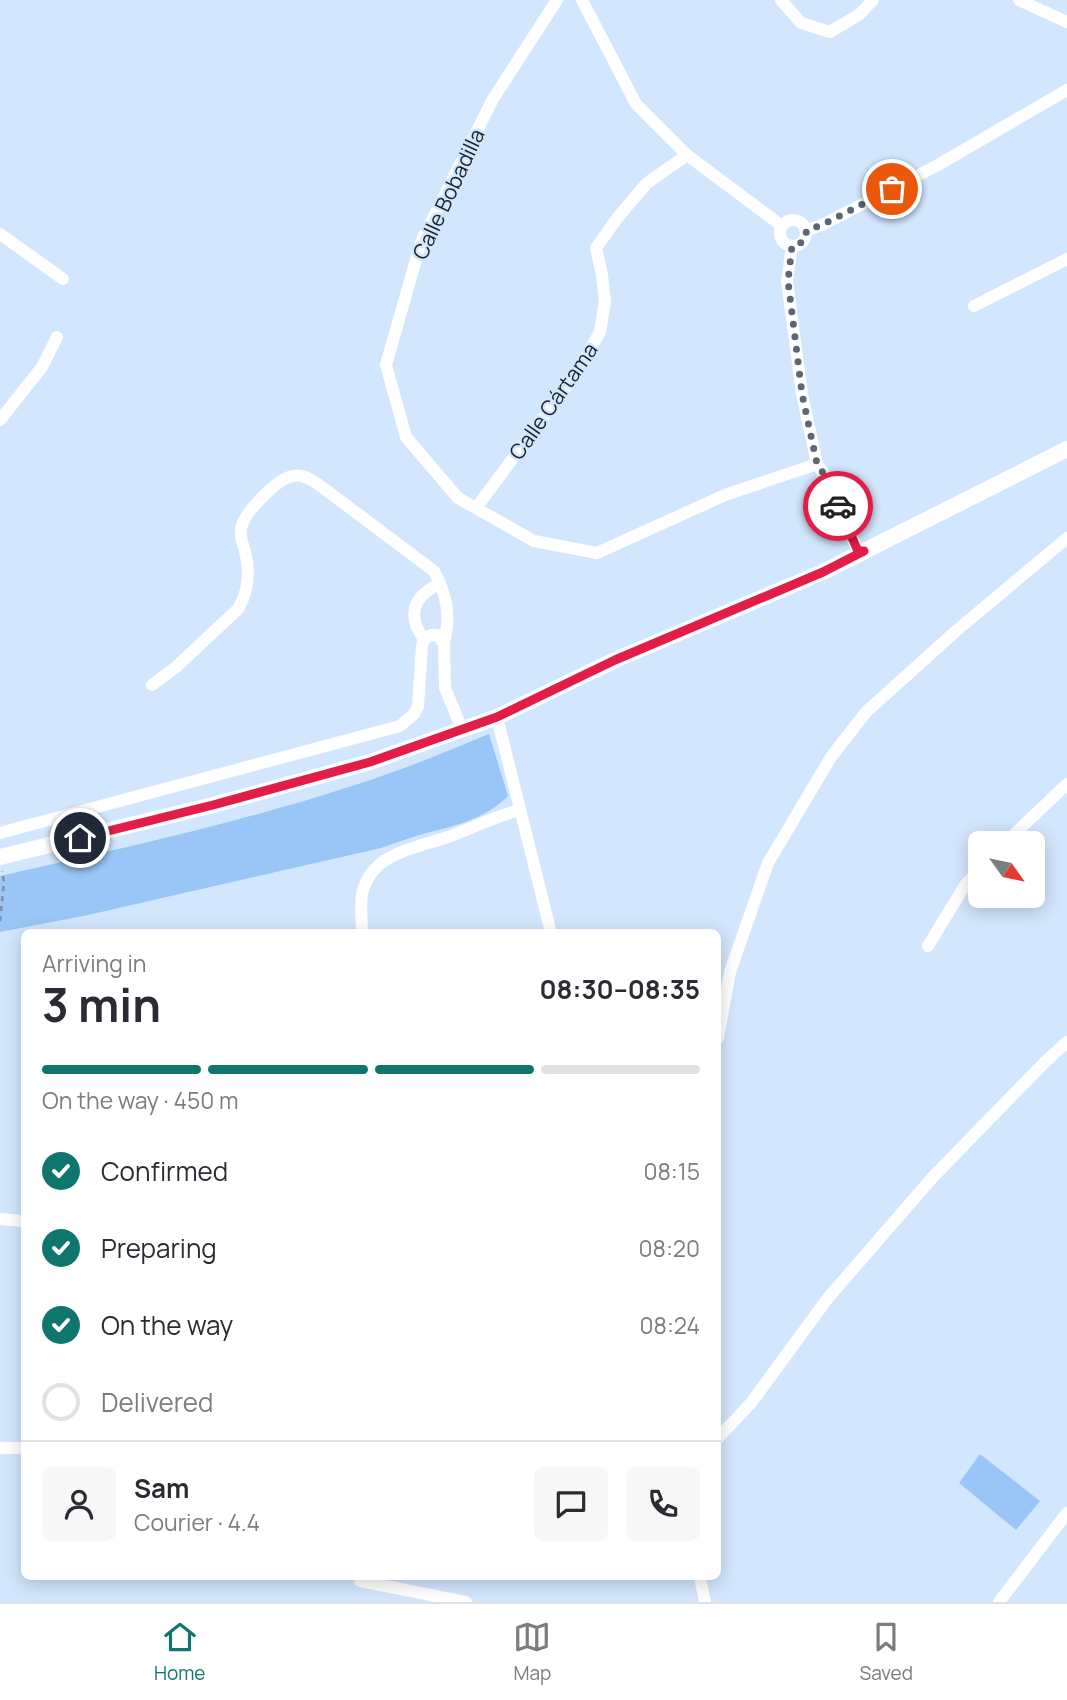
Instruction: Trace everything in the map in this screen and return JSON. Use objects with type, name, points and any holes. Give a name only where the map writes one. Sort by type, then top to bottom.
[{"type":"street","name":"Calle Bobadilla","points":[[557,0],[493,99],[421,242],[386,365],[406,438],[458,498],[534,541],[597,553],[725,495],[817,464]]},
{"type":"street","points":[[582,0],[636,104],[687,155],[782,226]]},
{"type":"street","points":[[781,0],[801,23],[830,32],[860,14],[873,0]]},
{"type":"street","points":[[1019,0],[1039,3],[1067,22]]},
{"type":"street","points":[[807,230],[822,225],[939,165],[1067,90]]},
{"type":"street","name":"Calle Cártama","points":[[476,508],[578,372],[600,332],[605,302],[603,275],[596,248],[647,183],[687,155]]},
{"type":"street","points":[[792,246],[782,239],[782,226],[788,220],[797,220],[807,230]]},
{"type":"street","points":[[792,246],[803,242],[807,230]]},
{"type":"street","points":[[0,234],[63,279]]},
{"type":"street","points":[[792,246],[788,281],[802,394],[817,464],[826,477],[858,551],[864,551]]},
{"type":"street","points":[[974,306],[1067,258]]},
{"type":"street","points":[[0,420],[42,367],[57,337]]},
{"type":"street","points":[[0,857],[213,805],[357,765],[497,717],[615,660],[823,572],[1067,449]]},
{"type":"street","points":[[152,685],[223,624],[243,600],[249,569],[240,537],[242,525],[254,506],[284,479],[294,475],[307,477],[318,484],[428,565],[440,584],[448,605],[444,643],[445,688],[462,729]]},
{"type":"street","points":[[721,1022],[730,972],[768,863],[831,757],[866,712],[956,631],[1067,538]]},
{"type":"street","points":[[424,639],[414,623],[415,610],[423,594],[440,584]]},
{"type":"street","points":[[0,833],[400,726],[414,715],[418,706],[424,639],[437,635],[444,643]]},
{"type":"street","points":[[497,717],[550,929]]},
{"type":"street","points":[[1017,831],[1067,785]]},
{"type":"street","points":[[362,929],[362,894],[376,868],[388,857],[401,850],[476,826],[499,815],[520,810]]},
{"type":"street","points":[[928,946],[968,882]]},
{"type":"street","points":[[721,1435],[751,1403],[828,1298],[932,1178],[1067,1042]]},
{"type":"street","points":[[0,1219],[21,1220]]},
{"type":"street","points":[[0,1448],[21,1448]]},
{"type":"street","points":[[999,1602],[1067,1513]]},
{"type":"street","points":[[701,1580],[705,1602]]},
{"type":"street","points":[[360,1581],[466,1602]]},
{"type":"path","points":[[0,857],[4,882],[0,921]]},
{"type":"shaded area","points":[[489,734],[508,796],[489,811],[468,821],[381,848],[88,915],[0,932],[0,876],[179,835],[311,799],[389,774]]},
{"type":"shaded area","points":[[980,1454],[1040,1501],[1016,1530],[959,1483]]},
{"type":"way so far","points":[[838,506],[826,477],[817,464],[802,394],[788,281],[792,246],[803,242],[807,230],[892,189]]},
{"type":"route","points":[[80,838],[370,762],[497,717],[615,660],[823,572],[864,551],[858,551],[838,506]]}]
